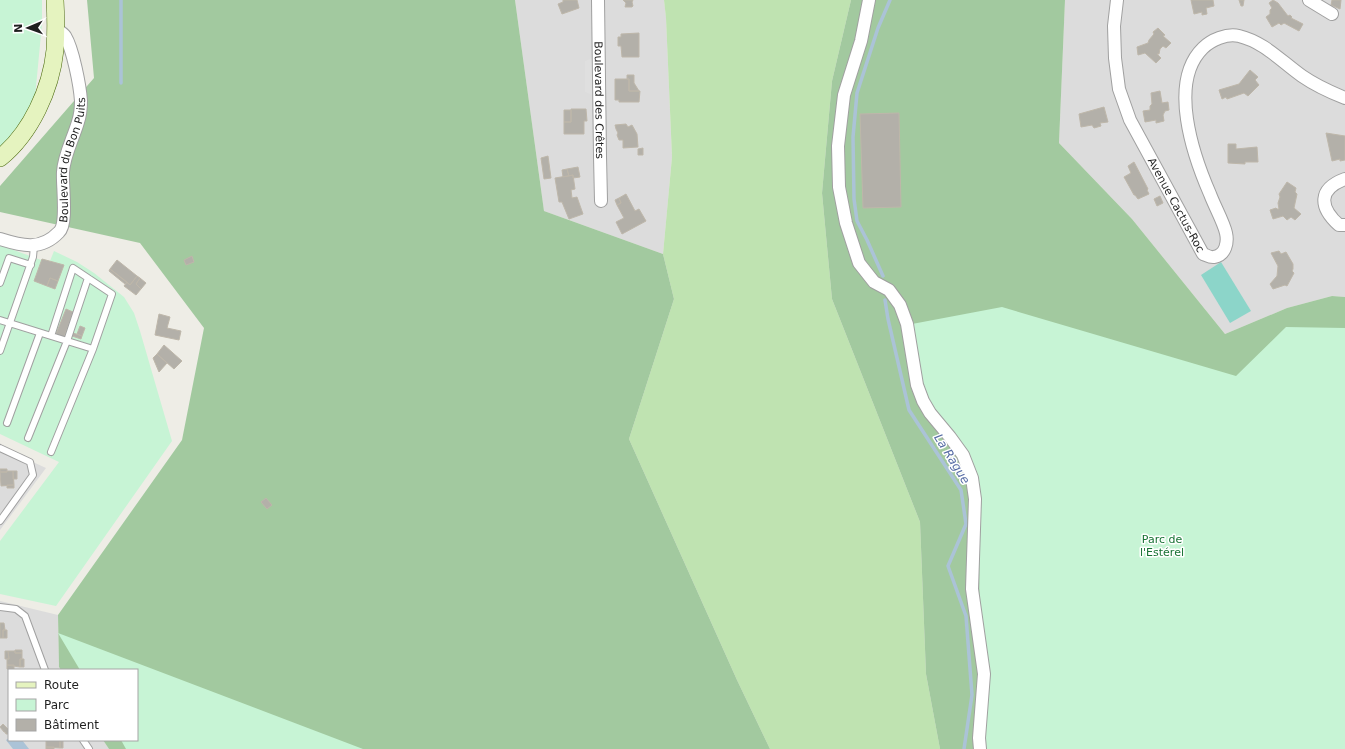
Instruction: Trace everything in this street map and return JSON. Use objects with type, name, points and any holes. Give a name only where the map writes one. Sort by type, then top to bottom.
[{"type":"main road","points":[[0,158],[27,127],[45,90],[54,50],[56,28],[55,0]]},
{"type":"street","name":"Boulevard des Crêtes","points":[[598,0],[602,200]]},
{"type":"street","points":[[869,0],[861,41],[844,95],[838,146],[839,187],[846,223],[859,263],[874,282],[889,290],[900,305],[907,324],[918,385],[923,401],[930,413],[963,455],[972,478],[975,499],[972,589],[984,674],[979,738],[980,749]]},
{"type":"street","name":"Avenue Cactus-Roc","points":[[1116,0],[1114,26],[1115,58],[1119,89],[1130,120],[1203,254],[1214,257],[1221,254],[1227,246],[1227,239],[1198,161],[1189,127],[1184,99],[1187,75],[1196,54],[1208,42],[1223,37],[1237,35],[1272,52],[1302,76],[1324,89],[1345,98]]},
{"type":"street","points":[[1309,0],[1332,14]]},
{"type":"street","name":"Boulevard du Bon Puits","points":[[34,246],[52,239],[61,231],[64,220],[63,172],[78,121],[81,102],[75,64],[65,35],[56,28]]},
{"type":"street","points":[[1345,179],[1338,181],[1328,189],[1324,198],[1325,210],[1330,217],[1339,225],[1345,225]]},
{"type":"street","points":[[0,239],[18,244],[34,246]]},
{"type":"lane","points":[[0,351],[34,257],[34,246]]},
{"type":"lane","points":[[0,283],[9,258],[31,265]]},
{"type":"lane","points":[[51,336],[73,268],[112,294],[93,349],[51,452]]},
{"type":"lane","points":[[28,438],[67,341],[88,278]]},
{"type":"lane","points":[[0,320],[93,349]]},
{"type":"lane","points":[[7,423],[40,332]]},
{"type":"lane","points":[[0,448],[30,462],[33,476],[0,521]]},
{"type":"lane","points":[[0,608],[16,610],[25,616],[45,669]]},
{"type":"shaded area","points":[[515,0],[664,0],[672,157],[663,254],[544,211]]},
{"type":"shaded area","points":[[1065,0],[1345,0],[1345,297],[1332,296],[1287,308],[1225,334],[1132,219],[1059,143]]},
{"type":"shaded area","points":[[594,57],[594,96],[585,92],[585,61]]},
{"type":"shaded area","points":[[1221,262],[1251,311],[1230,323],[1201,275]]},
{"type":"shaded area","points":[[0,447],[46,468],[0,530]]},
{"type":"shaded area","points":[[0,601],[58,615],[59,667],[60,669],[8,669],[8,741],[104,741],[109,749],[0,749]]},
{"type":"shaded area","points":[[8,739],[8,741],[23,741],[29,749],[13,749],[6,740]]},
{"type":"green space","points":[[0,0],[42,0],[42,24],[35,97],[14,136],[0,151]]},
{"type":"green space","points":[[87,0],[515,0],[544,211],[663,254],[674,299],[629,439],[737,680],[770,749],[109,749],[104,741],[138,741],[138,669],[60,669],[59,667],[58,615],[182,440],[204,328],[140,243],[0,212],[0,186],[94,78]]},
{"type":"green space","points":[[664,0],[851,0],[832,81],[822,193],[832,299],[920,522],[926,674],[940,749],[770,749],[737,680],[629,439],[674,299],[663,254],[672,157]]},
{"type":"green space","points":[[851,0],[1065,0],[1059,143],[1132,219],[1225,334],[1287,308],[1332,296],[1345,297],[1345,749],[940,749],[926,674],[920,522],[832,299],[822,193],[832,81]]},
{"type":"green space","points":[[0,245],[41,260],[50,261],[54,251],[77,262],[94,273],[124,297],[134,313],[140,331],[172,441],[56,606],[0,594],[0,541],[59,462],[0,434]]},
{"type":"green space","name":"Parc de l'Estérel","points":[[1002,307],[1236,376],[1286,327],[1345,328],[1345,749],[980,749],[979,493],[953,432],[926,397],[922,387],[912,324]]},
{"type":"green space","points":[[58,633],[363,749],[126,749],[122,741],[138,741],[138,669],[79,669]]},
{"type":"building","points":[[563,0],[577,0],[579,8],[562,14],[558,4],[563,2]]},
{"type":"building","points":[[623,0],[633,0],[633,6],[625,7],[626,3]]},
{"type":"building","points":[[1191,0],[1213,0],[1214,6],[1206,8],[1207,14],[1202,15],[1202,12],[1194,14]]},
{"type":"building","points":[[1239,0],[1244,0],[1243,6],[1241,6]]},
{"type":"building","points":[[1273,0],[1278,3],[1288,16],[1290,15],[1292,17],[1291,18],[1303,24],[1299,31],[1284,23],[1281,25],[1279,23],[1272,27],[1266,17],[1270,14],[1270,10],[1272,8],[1269,3]]},
{"type":"building","points":[[1332,0],[1341,0],[1340,9],[1331,5]]},
{"type":"building","points":[[1158,28],[1165,35],[1163,36],[1171,43],[1166,48],[1163,46],[1160,49],[1159,54],[1157,54],[1161,58],[1156,63],[1145,53],[1138,55],[1137,47],[1148,43],[1154,34],[1153,32]]},
{"type":"building","points":[[639,33],[639,57],[622,57],[621,46],[618,46],[618,37],[621,37],[621,34]]},
{"type":"building","points":[[1250,70],[1258,77],[1255,80],[1259,85],[1248,96],[1244,93],[1227,99],[1226,97],[1222,99],[1219,90],[1239,84]]},
{"type":"building","points":[[627,75],[634,75],[634,83],[639,91],[629,91],[629,79],[627,79]]},
{"type":"building","points":[[615,79],[629,79],[629,91],[640,91],[639,102],[619,102],[619,100],[615,100]]},
{"type":"building","points":[[1160,91],[1162,103],[1168,102],[1169,110],[1165,111],[1163,115],[1164,121],[1156,123],[1156,120],[1145,122],[1143,111],[1150,110],[1150,106],[1152,104],[1151,93]]},
{"type":"building","points":[[1104,107],[1108,122],[1100,123],[1101,126],[1094,128],[1092,125],[1081,127],[1079,114]]},
{"type":"building","points":[[571,109],[586,109],[587,121],[584,121],[584,134],[564,134],[564,122],[571,122]]},
{"type":"building","points":[[564,110],[571,110],[571,122],[564,122]]},
{"type":"building","points":[[899,113],[901,207],[863,208],[860,114]]},
{"type":"building","points":[[626,124],[628,127],[632,125],[637,134],[638,147],[623,148],[623,140],[619,140],[615,125]]},
{"type":"building","points":[[1326,133],[1345,136],[1345,160],[1340,161],[1340,159],[1332,161]]},
{"type":"building","points":[[1228,144],[1236,144],[1236,149],[1257,147],[1258,162],[1245,162],[1245,164],[1228,163]]},
{"type":"building","points":[[643,148],[643,155],[638,155],[638,149]]},
{"type":"building","points":[[548,156],[551,178],[544,179],[541,158]]},
{"type":"building","points":[[1134,162],[1148,189],[1149,194],[1138,199],[1134,195],[1124,177],[1131,173],[1128,166]]},
{"type":"building","points":[[578,167],[580,177],[573,178],[573,175],[569,176],[567,169]]},
{"type":"building","points":[[567,169],[569,176],[563,177],[562,170]]},
{"type":"building","points":[[573,175],[575,189],[571,190],[572,198],[577,197],[583,214],[569,219],[562,202],[559,202],[555,178]]},
{"type":"building","points":[[1287,182],[1296,188],[1295,192],[1297,194],[1294,208],[1301,214],[1295,220],[1291,217],[1287,220],[1283,216],[1273,219],[1270,210],[1276,208],[1279,209],[1279,194]]},
{"type":"building","points":[[626,194],[635,211],[639,209],[646,221],[622,234],[616,222],[624,218],[617,205],[621,203],[619,198]]},
{"type":"building","points":[[1160,196],[1163,203],[1157,206],[1154,199]]},
{"type":"building","points":[[619,198],[621,203],[617,205],[615,200]]},
{"type":"building","points":[[1279,251],[1281,254],[1286,252],[1293,264],[1292,271],[1294,273],[1287,286],[1285,285],[1273,289],[1270,284],[1277,276],[1278,266],[1271,253]]},
{"type":"building","points":[[192,256],[194,262],[186,265],[184,260]]},
{"type":"building","points":[[42,259],[64,265],[58,281],[50,278],[47,286],[34,281]]},
{"type":"building","points":[[117,260],[137,276],[130,285],[110,269]]},
{"type":"building","points":[[110,269],[127,282],[125,284],[109,271]]},
{"type":"building","points":[[137,276],[140,278],[136,284],[141,289],[136,295],[124,286],[127,282],[130,285]]},
{"type":"building","points":[[50,278],[58,281],[55,289],[47,286]]},
{"type":"building","points":[[140,278],[146,283],[141,289],[136,284]]},
{"type":"building","points":[[66,309],[73,312],[64,337],[56,334]]},
{"type":"building","points":[[159,314],[170,317],[167,328],[181,331],[179,340],[155,335]]},
{"type":"building","points":[[80,326],[85,328],[82,336],[77,334]]},
{"type":"building","points":[[73,333],[82,336],[81,339],[72,336]]},
{"type":"building","points":[[164,345],[182,361],[174,369],[157,354]]},
{"type":"building","points":[[157,354],[167,363],[159,372],[153,358]]},
{"type":"building","points":[[0,469],[7,469],[7,472],[0,472]]},
{"type":"building","points":[[13,471],[14,485],[1,486],[0,472]]},
{"type":"building","points":[[13,471],[17,471],[17,479],[13,479]]},
{"type":"building","points":[[7,485],[14,485],[14,488],[7,488]]},
{"type":"building","points":[[266,498],[272,505],[267,509],[261,502]]},
{"type":"building","points":[[0,623],[4,623],[5,630],[3,630],[3,638],[0,638]]},
{"type":"building","points":[[3,630],[7,630],[7,638],[3,638]]},
{"type":"building","points":[[15,650],[22,650],[22,653],[15,653]]},
{"type":"building","points":[[5,651],[8,651],[9,659],[5,659]]},
{"type":"building","points":[[8,651],[22,653],[20,667],[7,665],[7,659],[9,659]]},
{"type":"building","points":[[20,659],[24,659],[24,667],[20,667]]},
{"type":"building","points":[[7,665],[14,665],[14,669],[7,669]]},
{"type":"building","points":[[3,724],[8,729],[8,734],[6,734],[0,727]]},
{"type":"building","points":[[46,741],[60,741],[60,748],[46,747]]},
{"type":"building","points":[[60,741],[63,741],[63,748],[60,748]]},
{"type":"building","points":[[46,747],[54,747],[54,749],[46,749]]},
{"type":"waterway","points":[[121,0],[121,83]]},
{"type":"waterway","points":[[883,276],[857,221],[854,199],[853,137],[857,93],[878,28],[890,0]]},
{"type":"waterway","name":"La Rague","points":[[885,300],[909,410],[961,490],[966,524],[948,566],[966,616],[972,695],[964,749]]}]
